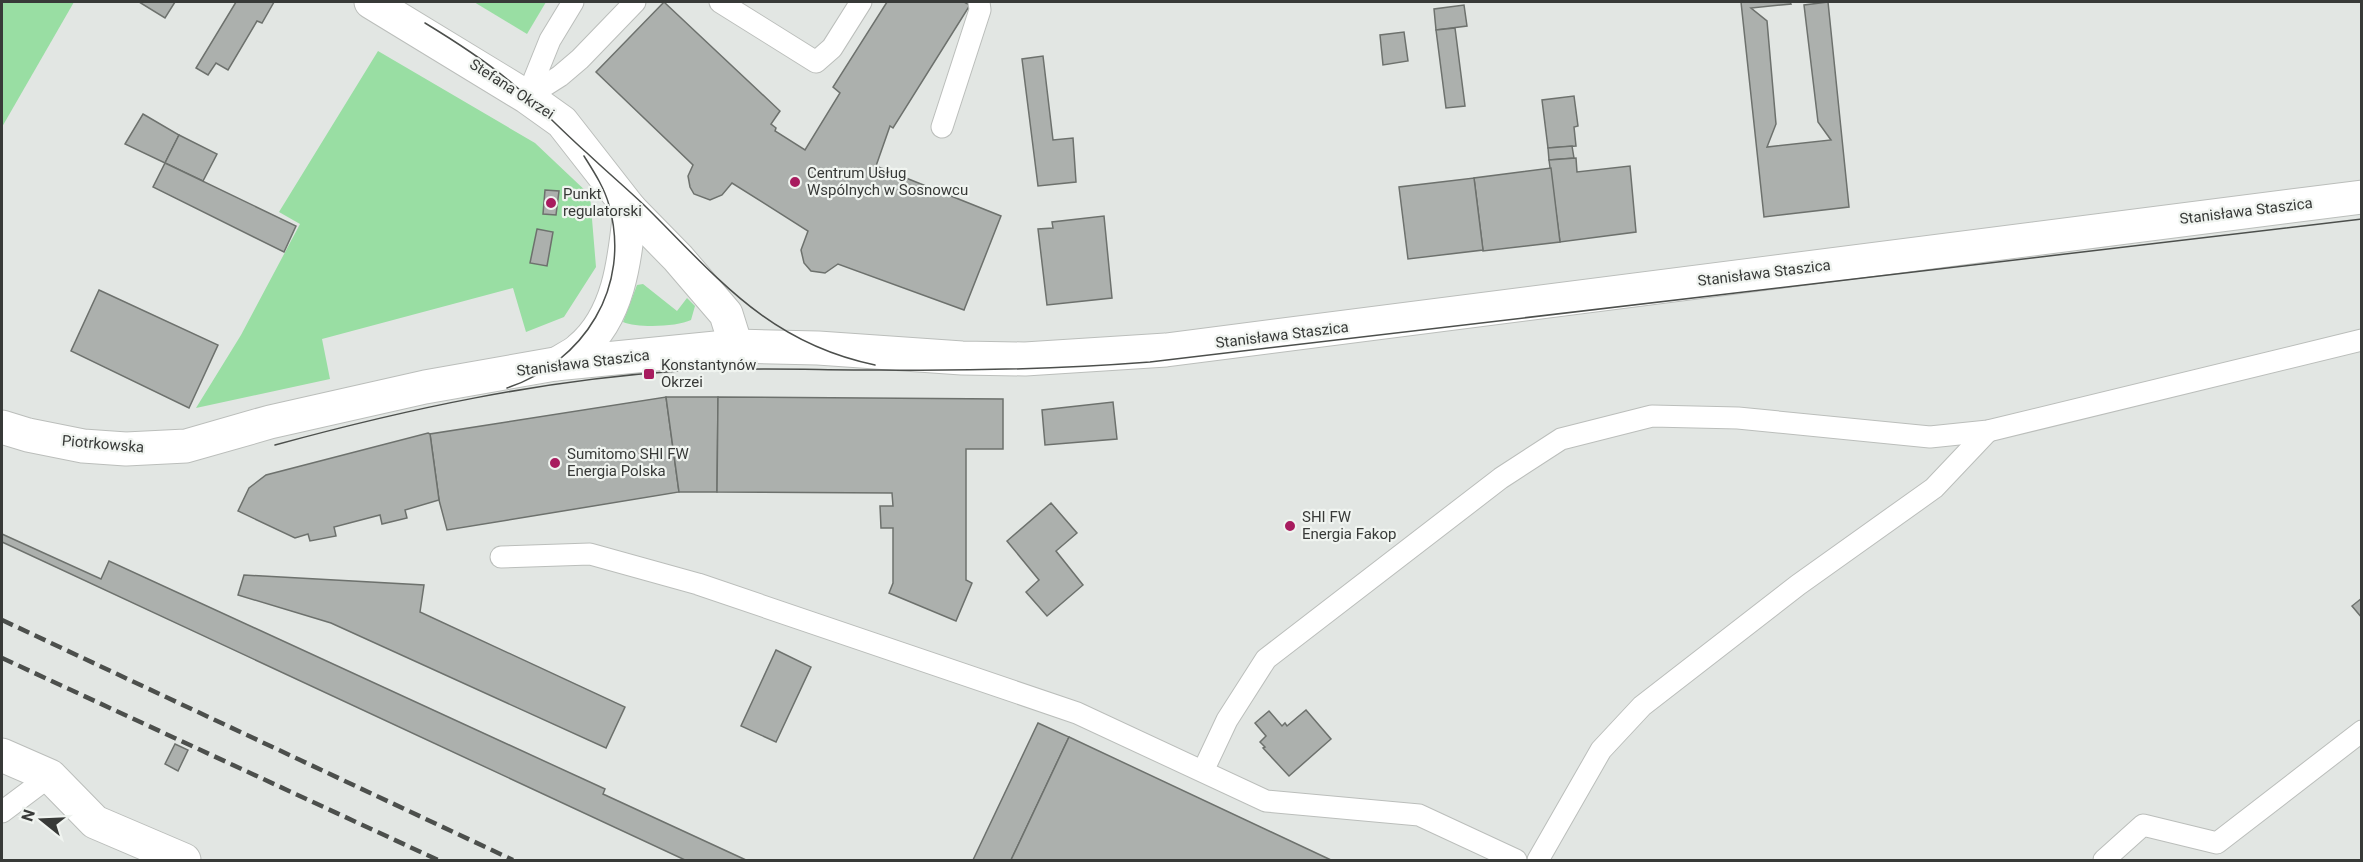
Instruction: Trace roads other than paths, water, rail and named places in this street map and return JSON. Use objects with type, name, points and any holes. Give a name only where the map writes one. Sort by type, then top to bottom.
[{"type":"street","name":"Stefana Okrzei","points":[[371,2],[527,97],[562,122],[630,209],[678,258],[726,314],[736,346]]},
{"type":"street","name":"Stanisława Staszica","points":[[206,442],[270,422],[414,390],[555,364],[736,346],[818,348],[962,358],[1025,359],[1166,350],[2361,197]]},
{"type":"street","points":[[555,364],[580,350],[597,332],[610,307],[620,274],[630,209]]},
{"type":"street","name":"Piotrkowska","points":[[2,427],[28,435],[83,446],[160,448],[206,442]]},
{"type":"street","points":[[2,755],[50,776],[95,822],[184,861]]},
{"type":"lane","points":[[527,97],[550,40],[573,2]]},
{"type":"lane","points":[[527,97],[560,76],[580,59],[635,2]]},
{"type":"lane","points":[[720,2],[816,62],[832,48],[861,2]]},
{"type":"lane","points":[[942,127],[980,10],[980,2]]},
{"type":"lane","points":[[1203,771],[1227,720],[1266,659],[1501,478],[1561,439],[1652,416],[1738,418],[1930,437],[1988,431],[2361,340]]},
{"type":"lane","points":[[1538,861],[1601,750],[1642,706],[1798,585],[1934,488],[1988,431]]},
{"type":"lane","points":[[501,558],[590,554],[698,584],[1077,713],[1266,801],[1419,815],[1516,861]]},
{"type":"lane","points":[[2104,861],[2143,825],[2217,843],[2361,731]]},
{"type":"lane","points":[[2,813],[50,776]]},
{"type":"tram line","points":[[425,23],[497,71],[517,88],[747,304],[774,324],[804,341],[837,355],[875,365]]},
{"type":"tram line","points":[[507,388],[534,376],[559,360],[596,318],[607,292],[614,265],[614,235],[609,205],[584,156]]},
{"type":"tram line","points":[[275,445],[475,398],[628,375],[729,369],[980,370],[1150,362],[2362,219]]},
{"type":"railway","points":[[2,620],[513,860]]},
{"type":"railway","points":[[2,658],[438,860]]},
{"type":"place","name":"Centrum Usług Wspólnych w Sosnowcu","points":[[795,182]]},
{"type":"place","name":"Punkt regulatorski","points":[[551,203]]},
{"type":"place","name":"Konstantynów Okrzei","points":[[649,374]]},
{"type":"place","name":"Sumitomo SHI FW Energia Polska","points":[[555,463]]},
{"type":"place","name":"SHI FW Energia Fakop","points":[[1290,526]]}]
